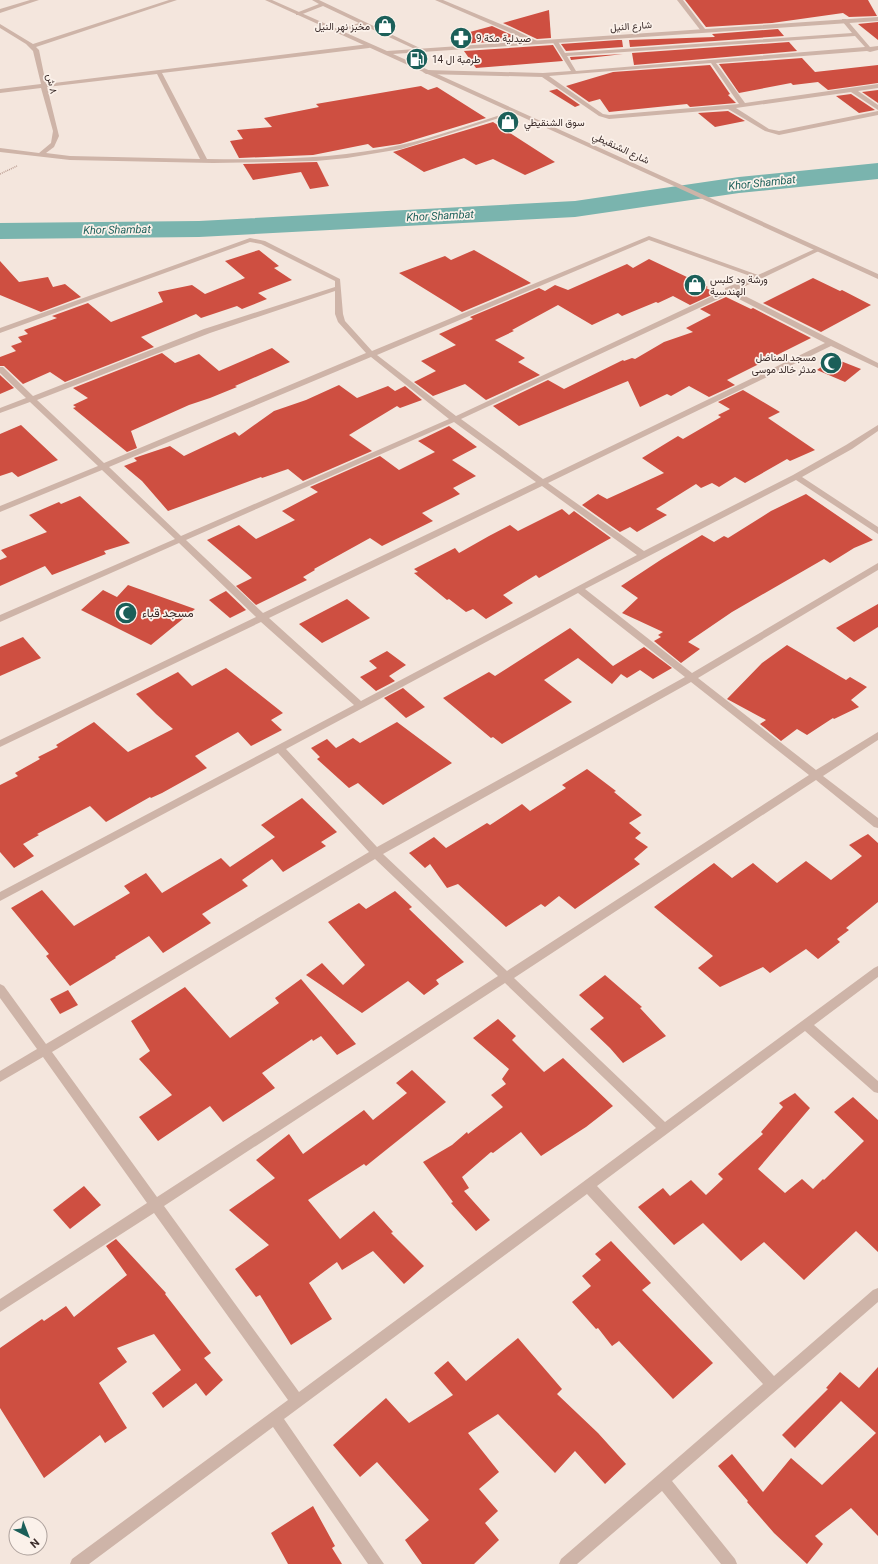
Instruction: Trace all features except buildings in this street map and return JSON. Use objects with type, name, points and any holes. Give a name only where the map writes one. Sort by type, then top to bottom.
[{"type":"street","points":[[0,12],[36,0]]},
{"type":"street","points":[[0,26],[33,46],[174,0]]},
{"type":"street","name":"شارع الشنقيطي","points":[[268,0],[728,209],[820,249],[878,277]]},
{"type":"street","points":[[315,0],[421,50]]},
{"type":"street","points":[[438,0],[536,42]]},
{"type":"street","points":[[680,0],[703,30]]},
{"type":"street","points":[[298,14],[323,4]]},
{"type":"street","name":"شارع النيل","points":[[384,53],[844,20],[878,19]]},
{"type":"street","points":[[844,20],[870,50]]},
{"type":"street","points":[[338,32],[364,23]]},
{"type":"street","points":[[564,55],[856,34]]},
{"type":"street","points":[[555,41],[574,72]]},
{"type":"street","name":"٨ ش","points":[[33,46],[36,50],[43,86],[56,131],[55,143],[51,148],[39,155]]},
{"type":"street","points":[[0,91],[369,46]]},
{"type":"street","points":[[426,72],[543,76],[574,72],[870,50],[878,48]]},
{"type":"street","points":[[713,62],[743,105]]},
{"type":"street","points":[[159,72],[204,160]]},
{"type":"street","points":[[543,76],[604,116],[743,105],[878,86]]},
{"type":"street","points":[[853,90],[878,108]]},
{"type":"street","points":[[730,106],[767,130],[779,133],[878,113]]},
{"type":"street","points":[[0,150],[63,158],[204,160],[316,159],[374,153],[401,147],[515,112]]},
{"type":"street","points":[[0,509],[648,238],[758,277]]},
{"type":"street","points":[[0,330],[250,240],[263,242],[338,280],[338,308],[342,322],[370,353],[455,419],[642,555]]},
{"type":"street","points":[[0,619],[455,419],[728,290],[820,249]]},
{"type":"street","points":[[0,411],[207,331],[338,288]]},
{"type":"street","points":[[728,290],[878,366]]},
{"type":"street","points":[[0,744],[831,343]]},
{"type":"street","points":[[0,369],[263,618],[360,705]]},
{"type":"street","points":[[0,897],[642,555],[796,477],[849,447],[878,427]]},
{"type":"street","points":[[796,477],[878,531]]},
{"type":"street","points":[[0,1077],[376,853],[692,677],[878,566]]},
{"type":"street","points":[[579,589],[878,824]]},
{"type":"street","points":[[0,1306],[878,735]]},
{"type":"street","points":[[280,748],[376,853],[665,1129]]},
{"type":"street","points":[[77,1564],[878,971]]},
{"type":"street","points":[[0,989],[297,1401]]},
{"type":"street","points":[[806,1025],[878,1088]]},
{"type":"street","points":[[588,1186],[773,1385]]},
{"type":"street","points":[[566,1564],[878,1294]]},
{"type":"street","points":[[275,1418],[378,1564]]},
{"type":"street","points":[[662,1480],[730,1564]]},
{"type":"waterway","name":"Khor Shambat","points":[[0,231],[199,229],[575,209],[739,185],[878,171]]},
{"type":"place","name":"مخبز نهر النيل","points":[[385,26]]},
{"type":"place","name":"صيدلية مكة 9","points":[[461,38]]},
{"type":"place","name":"طرمبة ال 14","points":[[417,59]]},
{"type":"place","name":"سوق الشنقيطي","points":[[508,122]]},
{"type":"place","name":"ورشة ود كلبس الهندسية","points":[[695,285]]},
{"type":"place","name":"مسجد المناضل مدثر خالد موسى","points":[[831,363]]},
{"type":"place","name":"مسجد قباء","points":[[126,613]]}]
